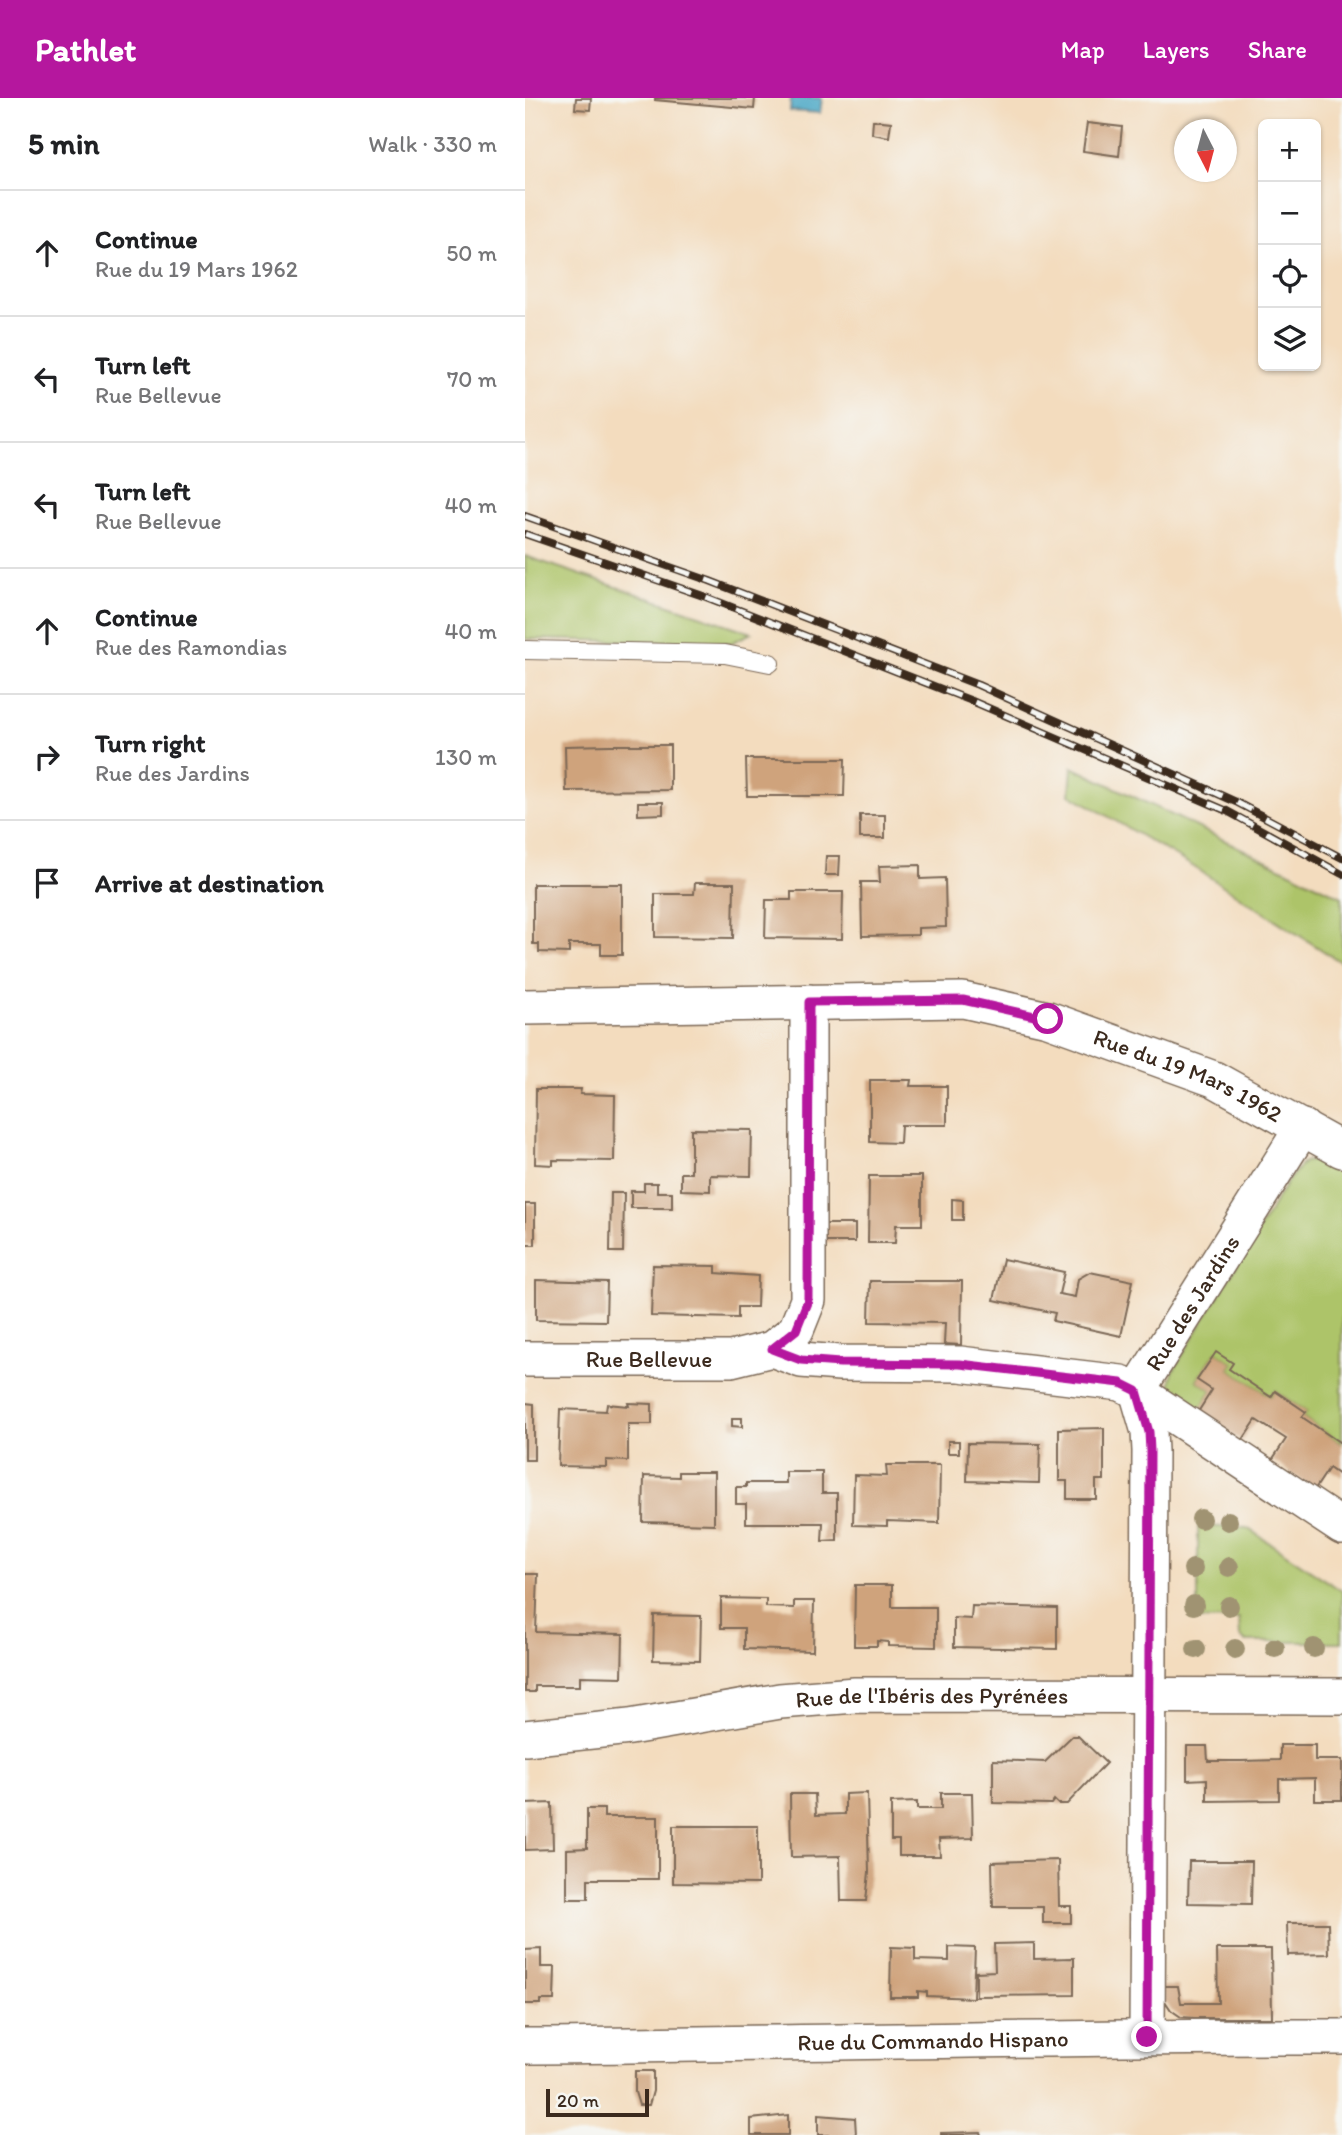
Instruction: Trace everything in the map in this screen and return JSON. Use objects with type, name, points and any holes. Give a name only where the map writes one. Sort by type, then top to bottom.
[{"type":"street","name":"Rue du 19 Mars 1962","points":[[525,1007],[963,1000],[1048,1019],[1214,1079],[1342,1150]]},
{"type":"street","name":"Rue Bellevue","points":[[525,1359],[731,1359],[772,1349],[796,1330],[808,1300],[809,1002]]},
{"type":"street","name":"Rue des Jardins","points":[[1147,2037],[1150,1451],[1149,1432],[1137,1391],[1303,1127]]},
{"type":"street","points":[[772,1349],[801,1360],[960,1364],[1121,1383],[1342,1527]]},
{"type":"street","name":"Rue de l'Ibéris des Pyrénées","points":[[525,1738],[630,1727],[781,1701],[855,1695],[1342,1696]]},
{"type":"street","name":"Rue du Commando Hispano","points":[[525,2046],[1147,2037],[1342,2037]]},
{"type":"lane","points":[[525,650],[725,654],[770,663]]},
{"type":"green space","points":[[525,556],[752,633],[731,643],[525,639]]},
{"type":"green space","points":[[1072,767],[1342,897],[1342,963],[1194,867],[1070,794]]},
{"type":"green space","points":[[1325,1158],[1342,1162],[1342,1444],[1302,1417],[1306,1412],[1275,1391],[1271,1397],[1229,1369],[1233,1363],[1216,1352],[1197,1380],[1212,1390],[1198,1412],[1176,1396],[1171,1386],[1173,1371],[1289,1179],[1304,1162]]},
{"type":"green space","points":[[1198,1526],[1247,1528],[1342,1591],[1342,1642],[1246,1642],[1240,1636],[1239,1619],[1198,1620]]},
{"type":"water","points":[[791,98],[822,98],[820,113],[790,111]]},
{"type":"building","points":[[576,98],[591,98],[590,110],[575,109]]},
{"type":"building","points":[[655,98],[755,98],[754,109]]},
{"type":"building","points":[[873,120],[891,122],[889,137],[872,134]]},
{"type":"building","points":[[1087,123],[1122,127],[1119,156],[1083,151]]},
{"type":"building","points":[[670,745],[670,790],[566,791],[565,746]]},
{"type":"building","points":[[746,759],[845,759],[844,796],[747,796]]},
{"type":"building","points":[[638,802],[663,802],[663,814],[638,815]]},
{"type":"building","points":[[860,815],[885,815],[885,838],[860,838]]},
{"type":"building","points":[[826,856],[840,856],[839,875],[825,875]]},
{"type":"building","points":[[920,865],[920,879],[945,878],[946,927],[918,928],[918,935],[862,936],[861,882],[880,882],[879,866]]},
{"type":"building","points":[[695,883],[734,883],[733,938],[655,937],[655,894],[694,894]]},
{"type":"building","points":[[533,884],[622,884],[622,955],[601,955],[601,944],[569,944],[569,953],[539,952],[539,944],[533,944]]},
{"type":"building","points":[[791,892],[843,892],[842,939],[765,938],[766,900],[791,900]]},
{"type":"building","points":[[870,1080],[911,1080],[910,1086],[947,1086],[947,1125],[901,1125],[900,1143],[870,1142]]},
{"type":"building","points":[[536,1089],[581,1089],[580,1094],[615,1095],[614,1161],[553,1160],[553,1165],[535,1164]]},
{"type":"building","points":[[691,1129],[752,1130],[751,1176],[710,1175],[710,1191],[681,1190],[681,1173],[691,1173]]},
{"type":"building","points":[[869,1176],[922,1176],[922,1225],[896,1225],[895,1243],[868,1243]]},
{"type":"building","points":[[644,1183],[657,1183],[657,1192],[672,1192],[672,1208],[631,1208],[631,1191],[644,1191]]},
{"type":"building","points":[[611,1193],[624,1193],[623,1252],[610,1252]]},
{"type":"building","points":[[952,1199],[963,1200],[963,1220],[952,1220]]},
{"type":"building","points":[[525,1204],[535,1204],[535,1245],[525,1245]]},
{"type":"building","points":[[824,1224],[855,1224],[855,1242],[824,1242]]},
{"type":"building","points":[[1003,1259],[1064,1272],[1059,1294],[1075,1297],[1078,1279],[1090,1272],[1133,1281],[1121,1336],[1053,1321],[1055,1313],[994,1300]]},
{"type":"building","points":[[653,1265],[716,1266],[716,1273],[758,1276],[757,1307],[738,1307],[738,1318],[651,1316]]},
{"type":"building","points":[[536,1280],[607,1282],[606,1321],[536,1320]]},
{"type":"building","points":[[870,1281],[962,1281],[961,1345],[944,1344],[945,1323],[869,1322]]},
{"type":"building","points":[[1216,1352],[1233,1363],[1229,1369],[1271,1397],[1275,1391],[1306,1412],[1302,1417],[1342,1444],[1342,1477],[1329,1468],[1315,1489],[1272,1460],[1286,1439],[1256,1420],[1242,1441],[1198,1412],[1212,1390],[1197,1380]]},
{"type":"building","points":[[525,1403],[534,1404],[534,1460],[525,1460]]},
{"type":"building","points":[[628,1403],[652,1404],[652,1424],[628,1424],[628,1461],[606,1460],[606,1467],[558,1466],[560,1409],[606,1411],[607,1404],[629,1406]]},
{"type":"building","points":[[732,1418],[742,1418],[742,1427],[732,1426]]},
{"type":"building","points":[[1104,1428],[1104,1480],[1096,1480],[1096,1499],[1067,1499],[1067,1481],[1059,1481],[1059,1429]]},
{"type":"building","points":[[948,1441],[959,1441],[959,1453],[948,1453]]},
{"type":"building","points":[[968,1443],[1040,1444],[1039,1483],[967,1481]]},
{"type":"building","points":[[886,1465],[940,1465],[939,1523],[887,1521],[887,1526],[853,1525],[854,1475],[887,1476]]},
{"type":"building","points":[[679,1472],[714,1472],[714,1524],[643,1522],[644,1476],[679,1477]]},
{"type":"building","points":[[786,1472],[822,1472],[822,1493],[837,1493],[837,1540],[822,1541],[823,1523],[746,1523],[746,1504],[736,1504],[736,1487],[746,1487],[746,1483],[786,1483]]},
{"type":"building","points":[[525,1574],[538,1574],[536,1632],[623,1634],[622,1677],[580,1676],[580,1686],[535,1686],[535,1692],[525,1692]]},
{"type":"building","points":[[855,1585],[892,1585],[892,1607],[936,1607],[936,1647],[888,1646],[888,1642],[877,1641],[877,1646],[854,1646]]},
{"type":"building","points":[[721,1598],[766,1599],[766,1607],[794,1608],[794,1601],[814,1601],[813,1651],[744,1649],[744,1628],[721,1628]]},
{"type":"building","points":[[972,1606],[1057,1608],[1057,1649],[954,1647],[954,1618],[971,1619]]},
{"type":"building","points":[[654,1615],[701,1616],[700,1661],[653,1660]]},
{"type":"building","points":[[1072,1736],[1078,1736],[1106,1763],[1067,1804],[1058,1804],[1054,1800],[1051,1804],[993,1803],[993,1760],[1045,1762]]},
{"type":"building","points":[[1280,1745],[1315,1745],[1315,1760],[1342,1760],[1342,1800],[1315,1800],[1315,1778],[1279,1779],[1279,1800],[1207,1801],[1207,1779],[1187,1780],[1187,1746],[1207,1746],[1208,1761],[1241,1761],[1280,1760]]},
{"type":"building","points":[[867,1793],[869,1872],[866,1901],[841,1901],[840,1856],[791,1857],[790,1794],[815,1794],[816,1815],[845,1814],[845,1794]]},
{"type":"building","points":[[941,1793],[972,1793],[973,1838],[939,1839],[940,1856],[899,1856],[899,1840],[891,1840],[891,1803],[917,1802],[917,1809],[941,1809]]},
{"type":"building","points":[[552,1803],[553,1849],[525,1850],[525,1804]]},
{"type":"building","points":[[587,1809],[604,1809],[604,1817],[658,1817],[658,1879],[588,1879],[588,1899],[567,1899],[567,1849],[587,1848]]},
{"type":"building","points":[[673,1826],[758,1826],[758,1884],[673,1883]]},
{"type":"building","points":[[1058,1860],[1059,1906],[1071,1906],[1071,1923],[1043,1923],[1043,1907],[993,1907],[992,1862]]},
{"type":"building","points":[[1189,1861],[1252,1861],[1251,1904],[1188,1903]]},
{"type":"building","points":[[1287,1923],[1328,1923],[1329,1954],[1288,1955]]},
{"type":"building","points":[[1034,1943],[1034,1959],[1074,1958],[1074,1995],[976,1996],[976,1972],[995,1971],[994,1944]]},
{"type":"building","points":[[891,1947],[915,1948],[915,1960],[949,1961],[949,1947],[975,1948],[973,1998],[927,1996],[927,1992],[918,1991],[918,1997],[890,1997]]},
{"type":"building","points":[[541,1949],[541,1967],[555,1967],[554,2000],[525,2004],[525,1950]]},
{"type":"building","points":[[1217,1949],[1271,1949],[1272,2018],[1181,2017],[1171,2010],[1165,2001],[1162,1986],[1178,1986],[1181,2003],[1218,2003]]},
{"type":"building","points":[[635,2071],[653,2071],[653,2091],[649,2105],[639,2105],[635,2092]]},
{"type":"building","points":[[788,2115],[788,2135],[751,2135],[751,2119]]},
{"type":"building","points":[[818,2115],[855,2118],[856,2135],[818,2135]]},
{"type":"building","points":[[980,2132],[981,2135],[941,2135],[941,2133]]},
{"type":"railway","points":[[525,516],[710,581],[978,685],[1236,802],[1342,858]]},
{"type":"railway","points":[[525,534],[706,597],[972,701],[1227,811],[1342,874]]},
{"type":"route","points":[[1048,1019],[963,1000],[809,1002],[808,1300],[796,1330],[772,1349],[801,1360],[960,1364],[1121,1383],[1137,1391],[1149,1432],[1150,1451],[1147,2037]]}]
